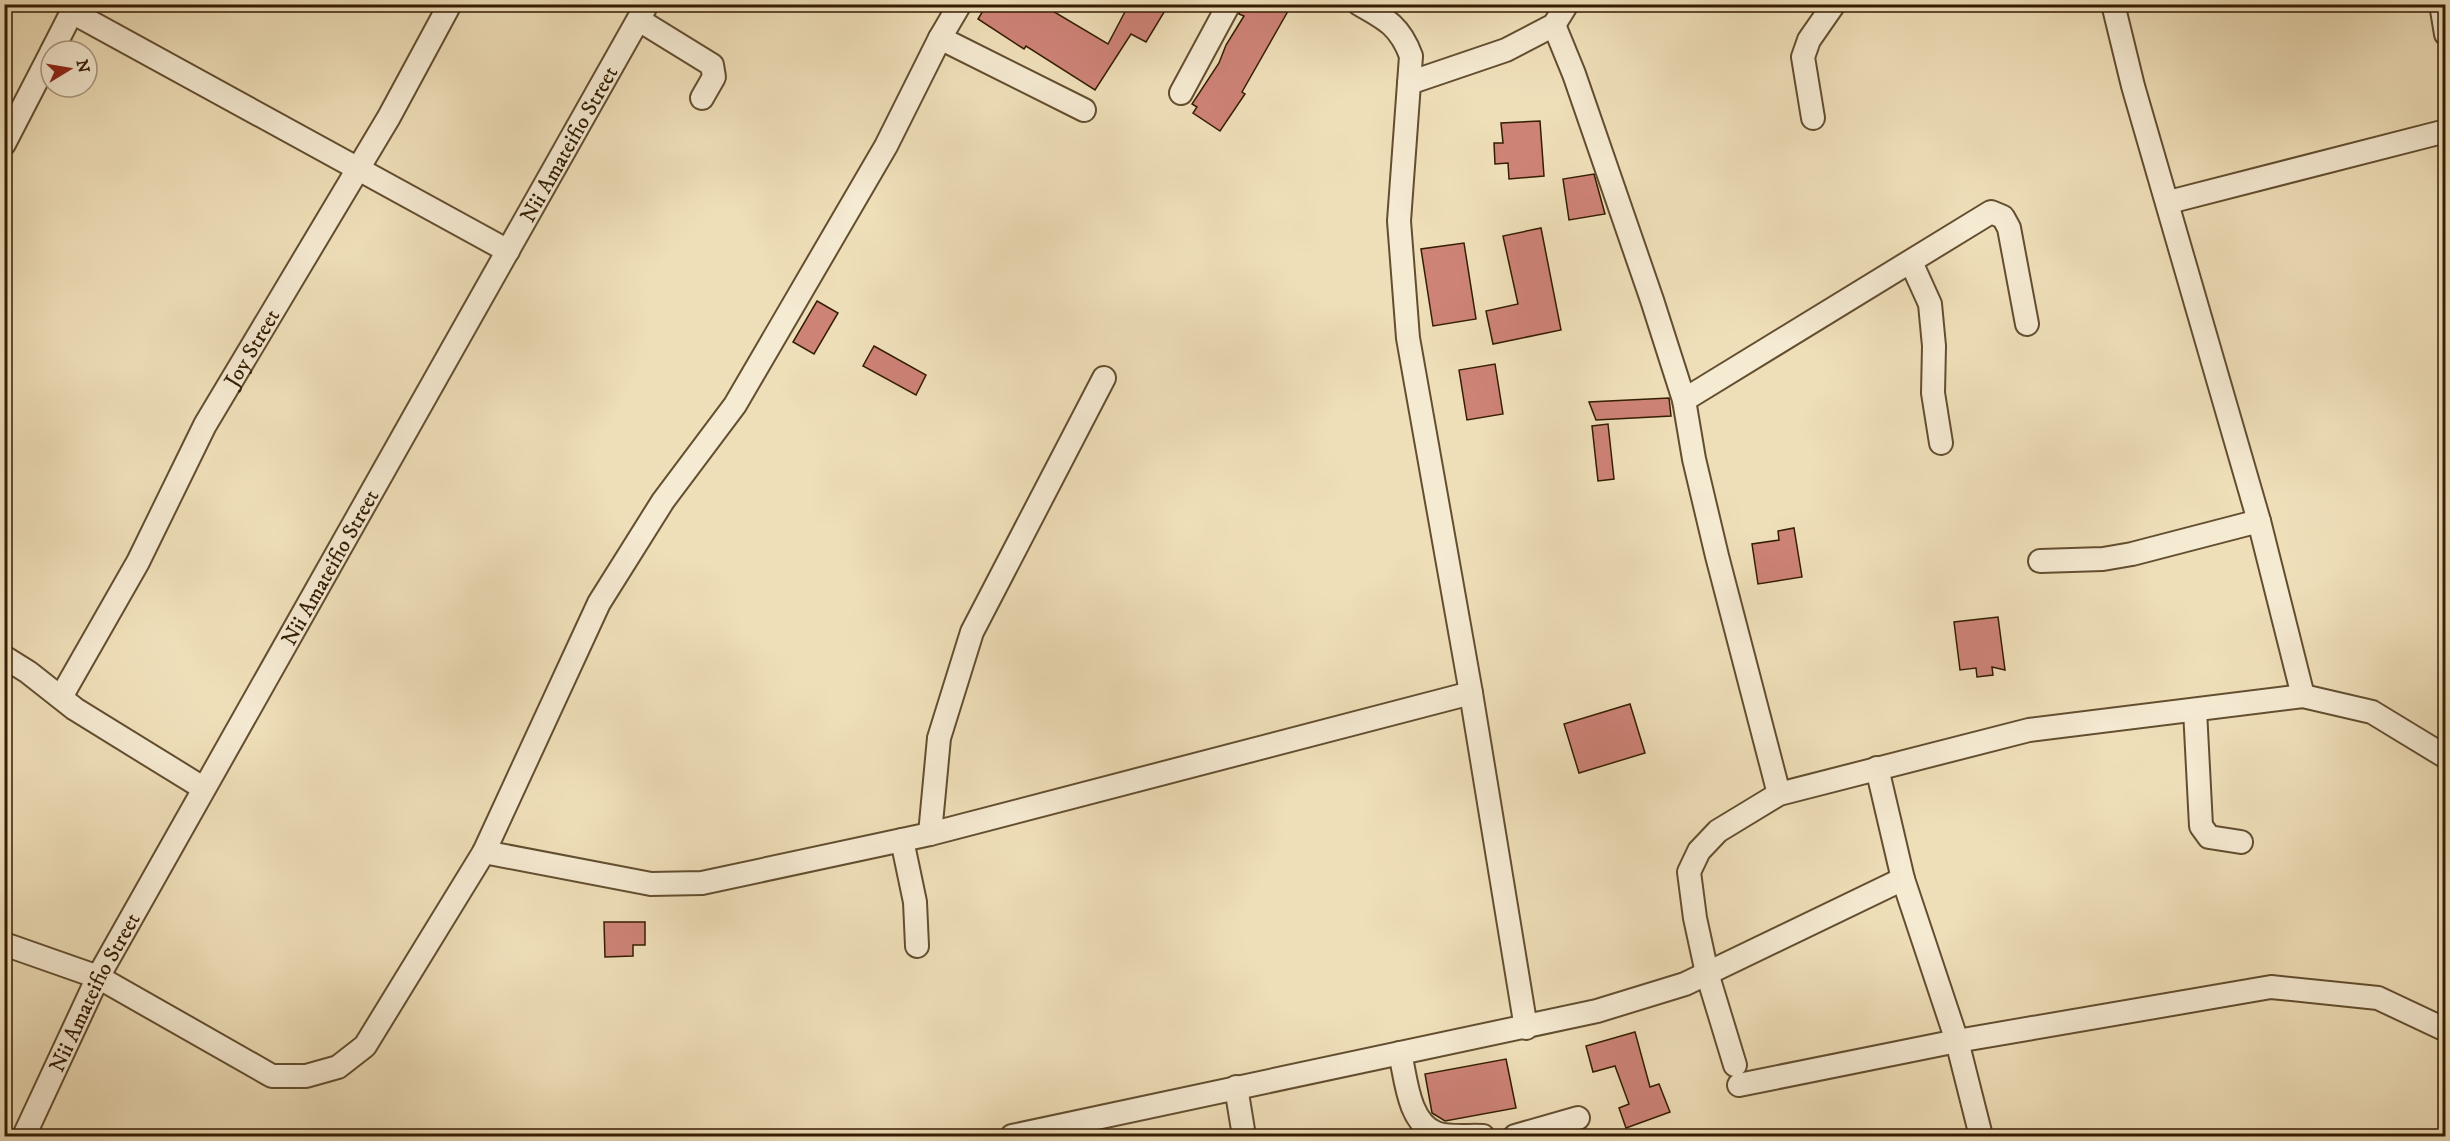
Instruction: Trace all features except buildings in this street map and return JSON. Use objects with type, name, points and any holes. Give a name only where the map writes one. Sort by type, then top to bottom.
[{"type":"street","name":"Joy Street","points":[[61,697],[138,562],[205,425],[358,169],[450,4]]},
{"type":"street","points":[[4,944],[98,977],[272,1076],[306,1076],[338,1067],[365,1046],[484,852],[599,603],[663,501],[735,405],[886,146],[940,38],[960,4]]},
{"type":"street","points":[[1181,93],[1229,4]]},
{"type":"street","points":[[1359,4],[1383,17],[1404,36],[1412,56],[1400,221],[1408,338],[1471,693],[1526,1028]]},
{"type":"street","points":[[1409,83],[1506,50],[1554,25],[1567,4]]},
{"type":"street","points":[[1813,118],[1803,57],[1805,48],[1834,4]]},
{"type":"street","points":[[2113,4],[2133,86],[2169,202],[2259,521],[2303,696]]},
{"type":"street","points":[[2440,4],[2445,34]]},
{"type":"street","points":[[58,39],[74,8],[508,251]]},
{"type":"street","points":[[643,12],[712,65],[714,77],[702,98]]},
{"type":"street","name":"Nii Amateifio Street","points":[[24,1137],[98,977],[643,12]]},
{"type":"street","points":[[1554,25],[1574,74],[1684,400],[1694,459],[1712,535],[1779,794]]},
{"type":"street","points":[[940,38],[1084,110]]},
{"type":"street","points":[[4,144],[39,77]]},
{"type":"street","points":[[2169,202],[2445,131]]},
{"type":"street","points":[[1684,400],[1991,212],[2002,217],[2009,228],[2027,324]]},
{"type":"street","points":[[1911,262],[1930,304],[1934,346],[1933,393],[1941,443]]},
{"type":"street","points":[[930,834],[939,738],[972,632],[1104,378]]},
{"type":"street","points":[[2040,561],[2092,560],[2132,554],[2259,521]]},
{"type":"street","points":[[4,657],[75,709],[203,788]]},
{"type":"street","points":[[484,852],[651,884],[702,883],[930,834],[1471,693]]},
{"type":"street","points":[[2445,757],[2372,712],[2303,696],[2029,730],[1779,794],[1718,831],[1700,851],[1689,872],[1695,918],[1707,973],[1737,1075],[1957,1041],[2271,987],[2378,998],[2445,1030]]},
{"type":"street","points":[[2195,710],[2201,826],[2209,837],[2241,842]]},
{"type":"street","points":[[1877,768],[1903,879],[1957,1041],[1981,1137]]},
{"type":"street","points":[[902,840],[915,902],[917,946]]},
{"type":"street","points":[[1012,1137],[1598,1011],[1685,984],[1903,879]]},
{"type":"street","points":[[1400,1053],[1412,1105],[1418,1118],[1426,1127],[1437,1133],[1483,1137]]},
{"type":"street","points":[[1236,1087],[1244,1137]]},
{"type":"street","points":[[1515,1137],[1578,1118]]}]
